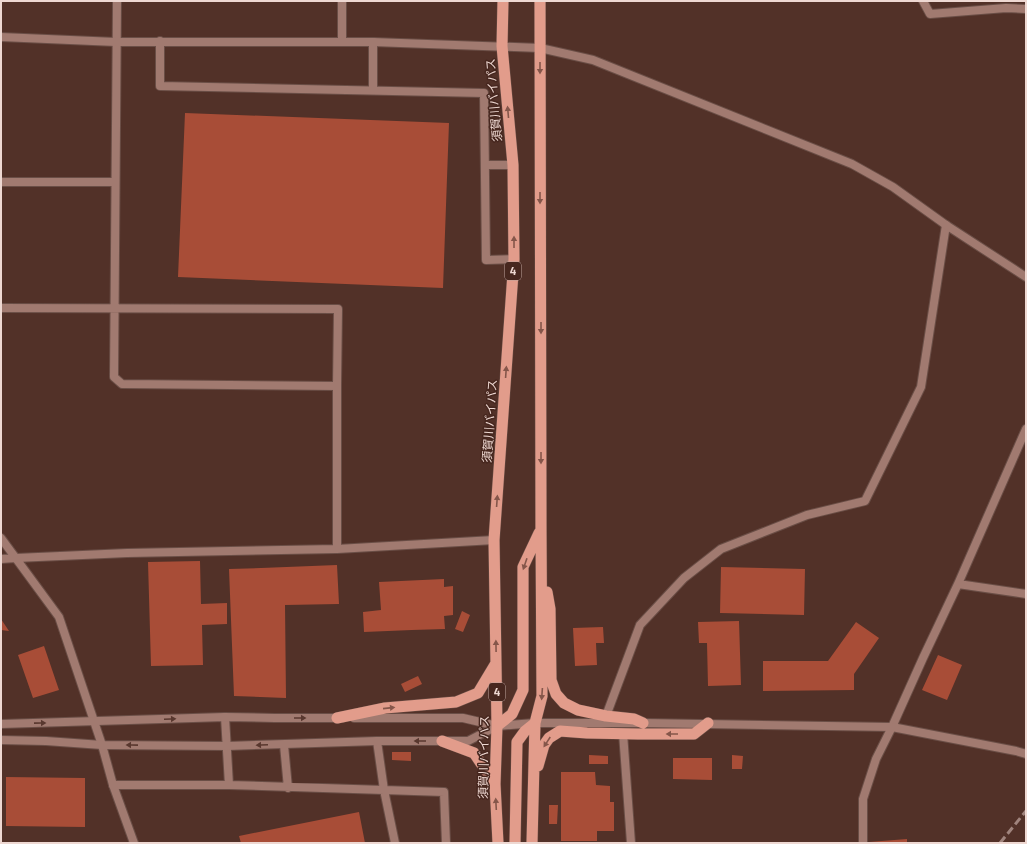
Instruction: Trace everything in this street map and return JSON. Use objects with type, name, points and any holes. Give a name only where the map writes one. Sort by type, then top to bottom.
[{"type":"highway","name":"須賀川バイパス","points":[[498,843],[495,784],[498,726],[494,540],[514,259],[513,165],[502,46],[503,1]]},
{"type":"highway","points":[[532,843],[535,723],[542,696],[540,1]]},
{"type":"highway","points":[[498,726],[512,714],[523,690],[523,567],[541,529]]},
{"type":"highway","points":[[541,560],[550,609],[550,680],[556,694],[564,703],[578,710],[606,716],[634,719],[643,723]]},
{"type":"highway","points":[[337,718],[385,708],[456,702],[478,693],[496,663]]},
{"type":"highway","points":[[515,843],[517,742],[525,731],[535,723]]},
{"type":"highway","points":[[534,780],[544,745],[549,738],[560,731],[587,733],[694,734],[708,724]]},
{"type":"highway","points":[[442,741],[474,753],[495,784]]},
{"type":"street","points":[[117,1],[114,377],[122,384],[337,386]]},
{"type":"street","points":[[342,1],[342,42]]},
{"type":"street","points":[[923,1],[930,14],[1006,8],[1026,9]]},
{"type":"street","points":[[1,37],[116,42],[373,42],[502,46],[540,48],[593,60],[852,164],[894,187],[946,226],[1026,277]]},
{"type":"street","points":[[160,41],[160,86],[484,93],[486,260],[514,259]]},
{"type":"street","points":[[373,42],[373,90]]},
{"type":"street","points":[[485,166],[513,165]]},
{"type":"street","points":[[1,182],[115,182]]},
{"type":"street","points":[[606,716],[640,625],[684,578],[721,549],[807,515],[865,501],[920,386],[946,226]]},
{"type":"street","points":[[1,308],[338,309],[337,549]]},
{"type":"street","points":[[862,843],[863,799],[876,759],[958,584],[1026,429]]},
{"type":"street","points":[[1,538],[60,617],[102,745],[113,785],[134,843]]},
{"type":"street","points":[[1,560],[127,552],[337,549],[494,540]]},
{"type":"street","points":[[958,584],[1025,593]]},
{"type":"street","points":[[225,717],[229,786]]},
{"type":"street","points":[[1,724],[225,717],[462,718],[498,726],[535,723],[643,723],[892,727],[1026,754]]},
{"type":"street","points":[[1,740],[46,741],[102,745],[227,746],[377,741],[468,741],[498,726]]},
{"type":"street","points":[[623,733],[631,843]]},
{"type":"street","points":[[377,741],[384,790],[395,843]]},
{"type":"street","points":[[284,744],[288,788]]},
{"type":"street","points":[[113,785],[229,786],[444,792],[446,843]]},
{"type":"building","points":[[185,113],[449,123],[443,288],[178,277]]},
{"type":"building","points":[[200,561],[201,604],[227,603],[227,624],[202,625],[203,665],[151,666],[148,562]]},
{"type":"building","points":[[337,565],[339,604],[285,605],[286,698],[234,696],[229,569]]},
{"type":"building","points":[[721,567],[805,569],[804,615],[720,613]]},
{"type":"building","points":[[444,579],[444,587],[453,586],[453,615],[444,616],[445,629],[364,632],[363,612],[381,610],[379,582]]},
{"type":"building","points":[[462,611],[470,615],[463,632],[455,629]]},
{"type":"building","points":[[1,619],[9,631],[1,630]]},
{"type":"building","points":[[739,621],[741,685],[708,686],[707,643],[699,643],[698,622]]},
{"type":"building","points":[[856,622],[879,638],[854,674],[854,690],[763,691],[763,661],[828,661]]},
{"type":"building","points":[[603,627],[604,643],[596,643],[597,665],[575,666],[573,628]]},
{"type":"building","points":[[44,646],[59,690],[33,698],[18,655]]},
{"type":"building","points":[[938,655],[962,665],[947,700],[922,690]]},
{"type":"building","points":[[418,676],[422,684],[405,692],[401,684]]},
{"type":"building","points":[[392,752],[411,752],[411,761],[392,760]]},
{"type":"building","points":[[589,755],[608,756],[608,764],[589,764]]},
{"type":"building","points":[[732,755],[743,756],[742,769],[732,769]]},
{"type":"building","points":[[673,758],[712,758],[712,780],[673,779]]},
{"type":"building","points":[[561,772],[595,772],[596,785],[610,786],[610,802],[614,802],[614,831],[597,831],[597,841],[561,841]]},
{"type":"building","points":[[6,777],[85,778],[85,827],[6,826]]},
{"type":"building","points":[[549,805],[558,805],[557,824],[549,824]]},
{"type":"building","points":[[359,812],[365,843],[241,843],[239,836]]},
{"type":"building","points":[[907,839],[907,843],[869,843],[869,842]]},
{"type":"railway","points":[[1000,843],[1026,811]]}]
